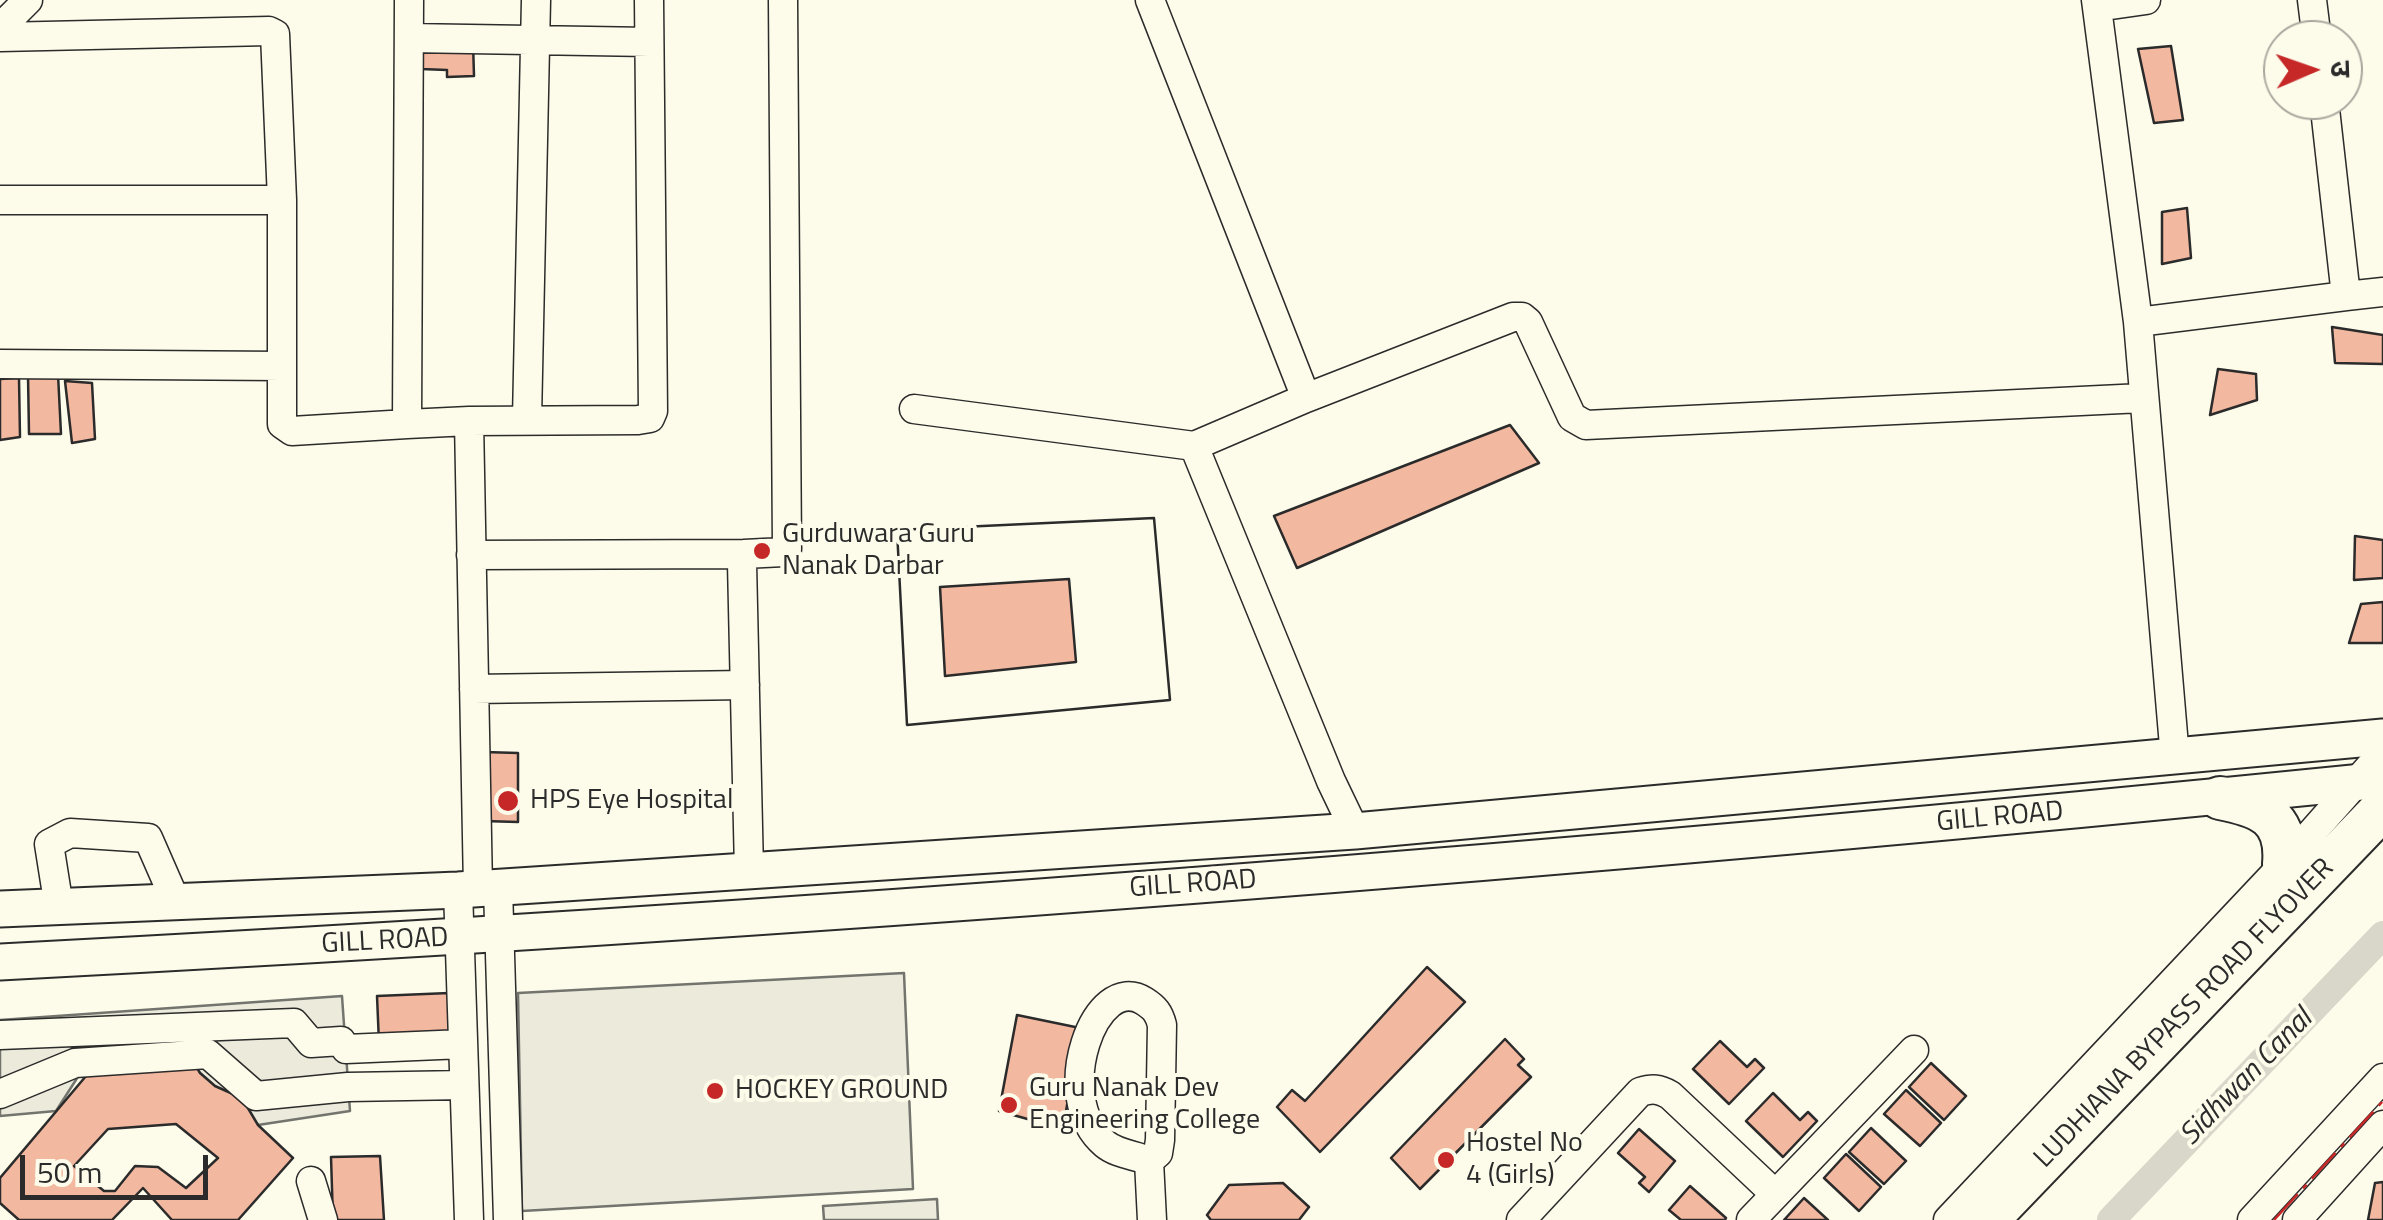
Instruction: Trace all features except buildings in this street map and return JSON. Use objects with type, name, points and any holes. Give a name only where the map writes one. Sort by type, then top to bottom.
[{"type":"highway","name":"LUDHIANA BYPASS ROAD FLYOVER","points":[[1987,1220],[2373,790]]},
{"type":"highway","points":[[2220,798],[2252,806],[2273,820],[2285,844],[2284,864]]},
{"type":"main road","name":"GILL ROAD","points":[[0,909],[478,889],[1355,832],[2383,737]]},
{"type":"main road","name":"GILL ROAD","points":[[0,962],[460,938],[1374,872],[2220,798],[2373,790]]},
{"type":"street","points":[[0,28],[28,0]]},
{"type":"street","points":[[407,424],[409,0]]},
{"type":"street","points":[[527,420],[536,0]]},
{"type":"street","points":[[0,36],[268,31],[275,34],[285,429],[638,420],[650,418],[654,412],[649,0]]},
{"type":"street","points":[[471,555],[744,554],[784,552],[787,548],[783,0]]},
{"type":"street","points":[[1150,0],[1306,398]]},
{"type":"street","points":[[2146,0],[2097,3],[2138,322],[2175,758]]},
{"type":"street","points":[[410,38],[649,42]]},
{"type":"street","points":[[2326,120],[2346,296]]},
{"type":"street","points":[[0,200],[282,200]]},
{"type":"street","points":[[2138,322],[2383,292]]},
{"type":"street","points":[[914,409],[1194,446],[1514,317],[1528,322],[1572,418],[1586,425],[2142,398]]},
{"type":"street","points":[[0,364],[282,366]]},
{"type":"street","points":[[468,1220],[460,938],[478,889],[469,422]]},
{"type":"street","points":[[1194,446],[1355,832]]},
{"type":"street","points":[[744,554],[749,871]]},
{"type":"street","points":[[474,689],[745,685]]},
{"type":"street","points":[[1948,1220],[2284,864],[2373,790],[2383,752]]},
{"type":"street","points":[[59,906],[49,844],[70,833],[148,838],[176,902]]},
{"type":"street","points":[[2015,1220],[2383,838]]},
{"type":"street","points":[[478,889],[501,934],[508,1220]]},
{"type":"street","points":[[1149,1161],[1106,1144],[1081,1108],[1077,1082],[1084,1047],[1106,1007],[1119,996],[1134,995],[1155,1009],[1162,1025],[1160,1140],[1158,1152],[1149,1161],[1152,1220]]},
{"type":"street","points":[[0,1035],[294,1023],[311,1043],[341,1041],[346,1049],[463,1044]]},
{"type":"street","points":[[1751,1220],[1914,1050]]},
{"type":"street","points":[[0,1094],[75,1063],[208,1054],[256,1096],[348,1087],[464,1085]]},
{"type":"street","points":[[2252,1220],[2383,1078]]},
{"type":"street","points":[[1521,1220],[1640,1092],[1649,1089],[1670,1095],[1775,1194]]},
{"type":"street","points":[[2297,1220],[2383,1126]]},
{"type":"street","points":[[311,1182],[322,1220]]},
{"type":"shaded area","name":"HOCKEY GROUND","points":[[904,973],[913,1189],[522,1211],[518,993]]},
{"type":"shaded area","points":[[342,996],[350,1111],[258,1125],[200,1073],[81,1072],[56,1111],[0,1116],[0,1020]]},
{"type":"shaded area","points":[[937,1199],[938,1220],[824,1220],[823,1206]]},
{"type":"waterway","name":"Sidhwan Canal","points":[[2111,1220],[2383,935]]},
{"type":"power","points":[[2274,1220],[2383,1101]]},
{"type":"place","name":"Gurduwara Guru Nanak Darbar","points":[[762,551]]},
{"type":"place","name":"HPS Eye Hospital","points":[[508,801]]},
{"type":"place","name":"HOCKEY GROUND","points":[[715,1091]]},
{"type":"place","name":"Guru Nanak Dev Engineering College","points":[[1009,1105]]},
{"type":"place","name":"Hostel No 4 (Girls)","points":[[1446,1160]]}]
